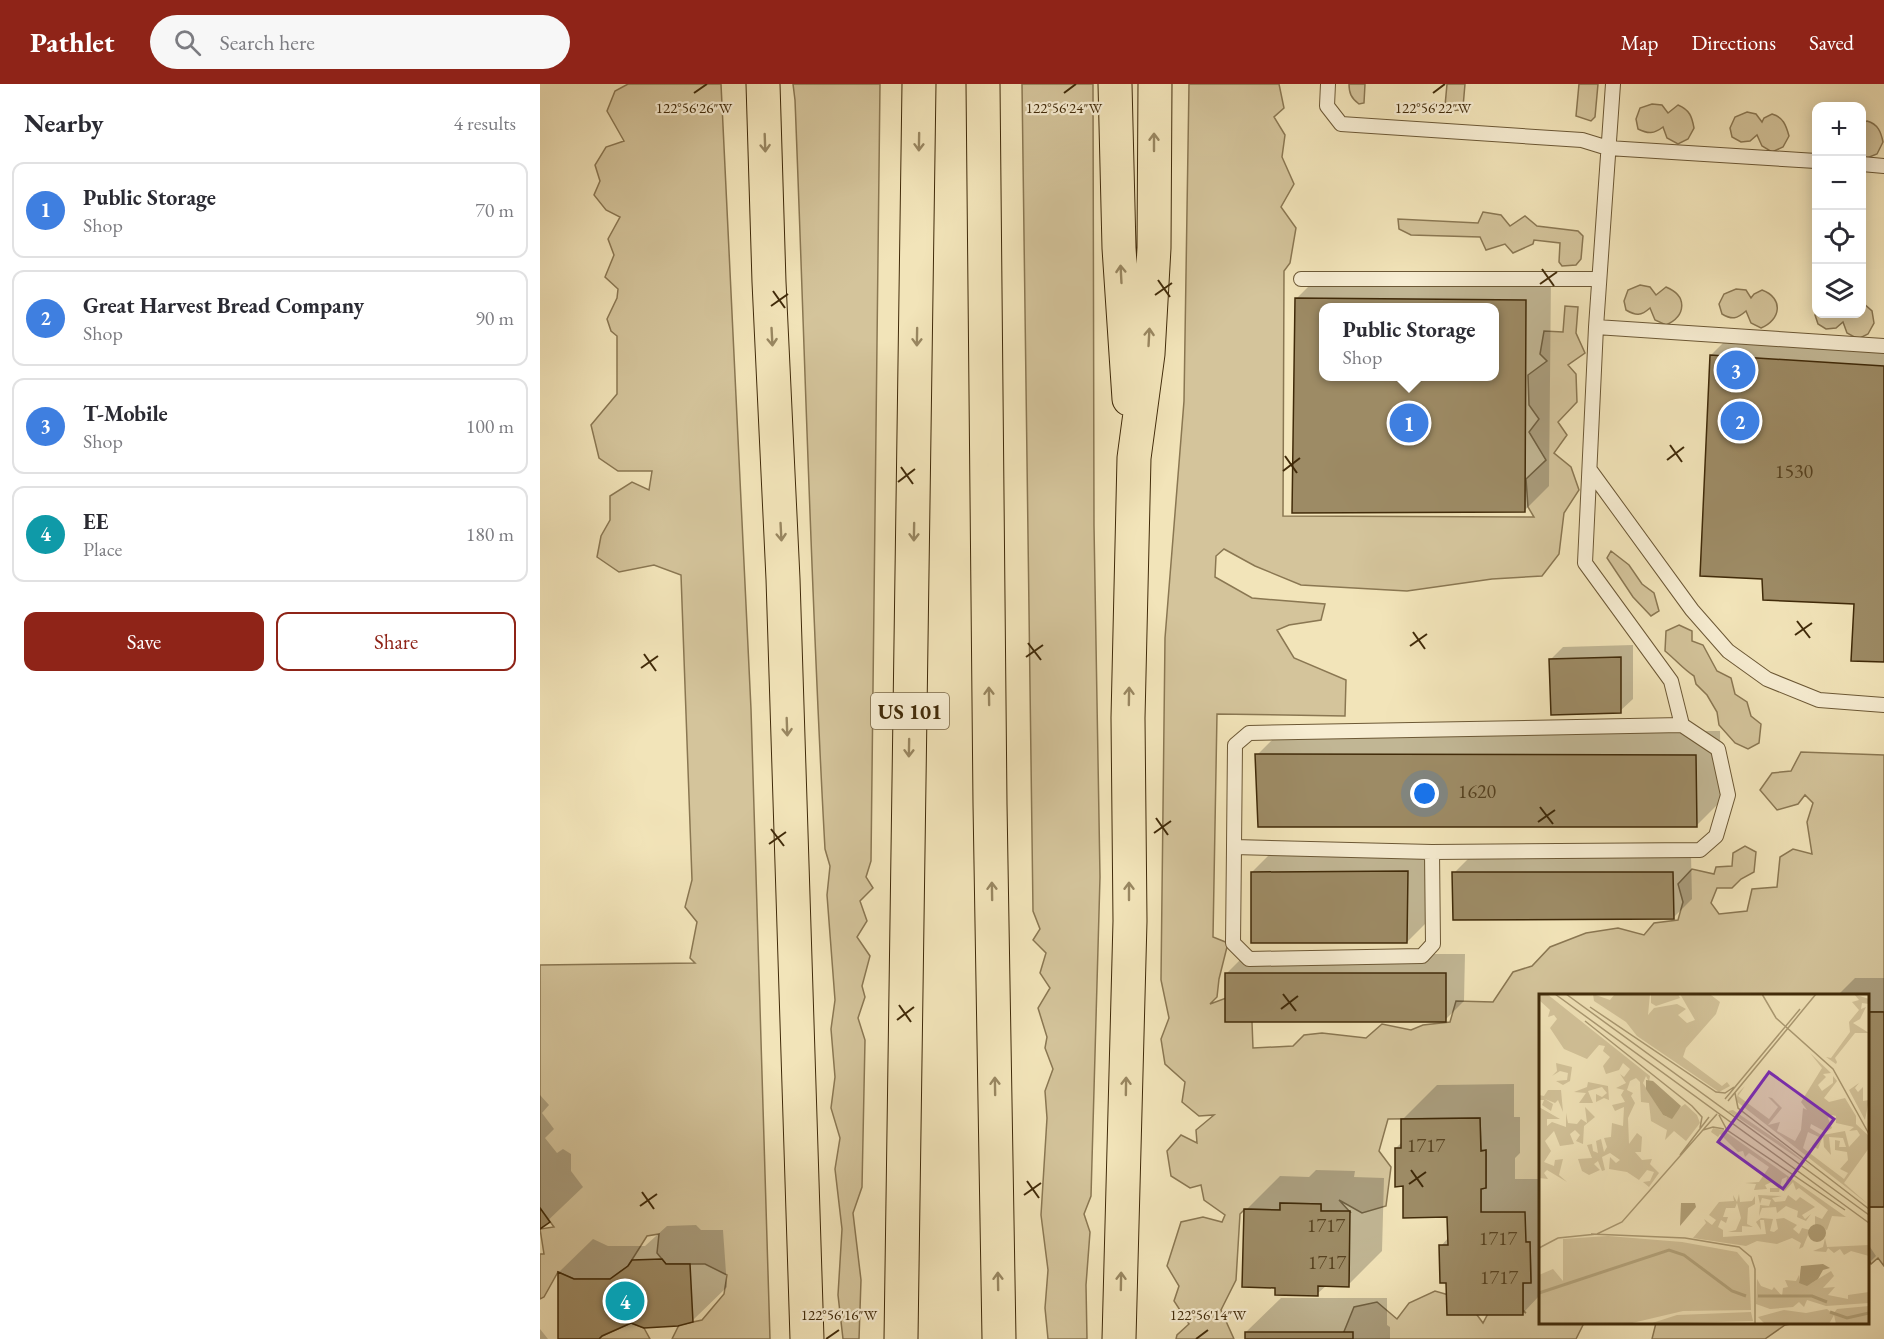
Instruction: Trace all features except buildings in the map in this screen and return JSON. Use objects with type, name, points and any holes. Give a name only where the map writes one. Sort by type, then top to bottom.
[{"type":"highway","points":[[763,84],[769,282],[783,590],[807,1339]]},
{"type":"highway","name":"US 101","points":[[901,1339],[919,84]]},
{"type":"highway","points":[[983,84],[990,804],[999,1339]]},
{"type":"highway","points":[[1115,84],[1121,282],[1134,458],[1128,718],[1130,921],[1119,1339]]},
{"type":"highway","points":[[1134,458],[1149,354],[1154,248],[1155,84]]},
{"type":"lane","points":[[1328,84],[1327,106],[1341,124],[1582,140],[1608,148],[1812,161]]},
{"type":"lane","points":[[1613,84],[1596,327],[1585,563],[1671,681],[1682,725]]},
{"type":"lane","points":[[1866,164],[1884,166]]},
{"type":"lane","points":[[1301,279],[1599,279]]},
{"type":"lane","points":[[1596,327],[1884,346]]},
{"type":"lane","points":[[1590,470],[1692,610],[1728,651],[1767,679],[1819,700],[1884,705]]},
{"type":"lane","points":[[1234,847],[1432,852],[1701,850],[1716,836],[1728,795],[1718,749],[1682,725],[1249,733],[1235,745],[1233,943],[1249,959],[1422,956],[1433,944],[1432,852]]},
{"type":"shaded area","points":[[628,84],[721,84],[751,709],[770,1339],[672,1339],[679,1325],[702,1320],[724,1294],[727,1275],[705,1264],[666,1264],[657,1253],[659,1234],[647,1236],[628,1266],[610,1279],[574,1279],[558,1272],[544,1297],[540,1299],[540,1254],[544,1254],[540,1229],[554,1227],[540,1208],[540,965],[695,963],[690,958],[697,922],[685,907],[692,880],[681,575],[654,565],[619,572],[597,557],[601,536],[610,520],[610,496],[632,482],[649,490],[652,471],[618,471],[599,458],[591,425],[617,394],[617,336],[611,331],[607,319],[617,298],[618,289],[605,277],[614,255],[608,239],[620,217],[606,210],[594,195],[600,181],[595,165],[606,147],[624,141],[607,111],[615,91]]},
{"type":"shaded area","points":[[793,84],[880,84],[871,861],[866,877],[873,888],[860,901],[867,921],[857,937],[870,956],[862,986],[865,997],[858,1018],[865,1040],[862,1187],[853,1213],[861,1280],[859,1339],[843,1339],[838,1295],[842,1229],[835,1169],[840,1138],[831,1108],[835,1077],[831,1029],[835,1000],[827,895],[830,866],[825,849],[816,662]]},
{"type":"shaded area","points":[[1022,84],[1093,84],[1094,526],[1100,877],[1091,1196],[1084,1214],[1090,1232],[1086,1285],[1087,1339],[1048,1339],[1045,1308],[1048,1270],[1041,1215],[1047,1118],[1045,1091],[1053,1069],[1045,1048],[1047,1037],[1038,1008],[1050,988],[1040,973],[1046,953],[1033,940],[1040,929],[1033,911]]},
{"type":"shaded area","points":[[1189,84],[1279,84],[1284,108],[1274,117],[1285,135],[1282,157],[1294,184],[1281,207],[1296,228],[1290,263],[1284,271],[1283,516],[1534,517],[1528,507],[1526,479],[1546,460],[1529,432],[1539,419],[1529,405],[1528,375],[1547,361],[1540,354],[1544,331],[1563,332],[1565,306],[1578,307],[1576,333],[1585,353],[1568,365],[1576,374],[1577,402],[1558,422],[1567,435],[1554,453],[1571,467],[1579,490],[1564,513],[1559,554],[1542,576],[1492,579],[1407,591],[1301,585],[1255,566],[1224,549],[1216,556],[1215,577],[1252,598],[1325,604],[1321,620],[1289,625],[1277,630],[1294,658],[1346,680],[1345,716],[1217,714],[1213,937],[1228,943],[1217,997],[1210,1004],[1226,998],[1252,1022],[1253,1048],[1293,1046],[1304,1035],[1322,1033],[1366,1038],[1382,1024],[1411,1030],[1423,1025],[1450,1022],[1456,1001],[1493,1002],[1513,972],[1532,966],[1550,947],[1586,933],[1618,928],[1644,935],[1654,923],[1678,920],[1683,902],[1678,884],[1692,869],[1714,874],[1716,867],[1732,866],[1733,853],[1745,846],[1756,852],[1754,872],[1741,879],[1732,888],[1717,888],[1711,903],[1719,914],[1747,911],[1752,889],[1777,887],[1780,857],[1793,849],[1812,854],[1807,822],[1813,803],[1805,795],[1798,804],[1777,810],[1760,790],[1772,773],[1791,771],[1801,752],[1884,755],[1884,1012],[1869,1012],[1869,994],[1539,994],[1539,1324],[1584,1324],[1576,1339],[1341,1339],[1354,1307],[1377,1302],[1397,1319],[1409,1303],[1435,1291],[1466,1300],[1483,1323],[1492,1306],[1510,1304],[1526,1313],[1523,1310],[1523,1283],[1531,1282],[1530,1242],[1526,1242],[1481,1212],[1481,1189],[1486,1188],[1486,1151],[1481,1150],[1480,1118],[1388,1119],[1379,1151],[1391,1167],[1386,1206],[1362,1213],[1339,1200],[1350,1212],[1321,1211],[1321,1204],[1280,1203],[1280,1210],[1245,1209],[1240,1214],[1236,1280],[1221,1310],[1234,1339],[1176,1339],[1177,1335],[1189,1324],[1174,1301],[1179,1286],[1167,1266],[1181,1222],[1203,1217],[1222,1222],[1225,1215],[1204,1200],[1201,1185],[1190,1188],[1171,1176],[1167,1151],[1181,1135],[1197,1143],[1196,1130],[1214,1115],[1199,1116],[1182,1102],[1185,1082],[1165,1064],[1161,1039],[1169,1018],[1161,980],[1165,638],[1184,401]]},
{"type":"shaded area","points":[[1349,84],[1365,84],[1364,103],[1359,104],[1352,97]]},
{"type":"shaded area","points":[[1447,84],[1465,84],[1463,107],[1459,110],[1449,111],[1445,106]]},
{"type":"shaded area","points":[[1579,84],[1598,84],[1595,117],[1591,121],[1576,116]]},
{"type":"shaded area","points":[[1652,104],[1662,105],[1668,113],[1678,105],[1688,112],[1694,128],[1688,139],[1678,144],[1667,138],[1663,127],[1651,132],[1638,129],[1636,119],[1640,108]]},
{"type":"shaded area","points":[[1747,112],[1756,114],[1762,122],[1764,118],[1772,114],[1781,119],[1789,136],[1783,147],[1772,152],[1762,146],[1757,135],[1750,141],[1741,142],[1732,137],[1730,128],[1735,117]]},
{"type":"shaded area","points":[[1866,121],[1874,124],[1883,142],[1877,154],[1867,158],[1866,158]]},
{"type":"shaded area","points":[[1483,212],[1501,215],[1510,226],[1525,216],[1537,226],[1578,231],[1583,236],[1581,259],[1576,265],[1562,266],[1559,262],[1560,243],[1534,240],[1533,244],[1513,253],[1505,244],[1486,250],[1480,237],[1411,235],[1399,229],[1398,219],[1478,223]]},
{"type":"shaded area","points":[[1640,285],[1650,287],[1656,295],[1666,287],[1678,295],[1682,306],[1678,317],[1666,325],[1655,320],[1650,308],[1638,314],[1626,310],[1624,301],[1628,290]]},
{"type":"shaded area","points":[[1736,289],[1746,290],[1751,298],[1762,290],[1774,298],[1777,309],[1773,320],[1761,328],[1751,323],[1746,311],[1734,318],[1722,314],[1719,304],[1724,294]]},
{"type":"shaded area","points":[[1866,306],[1872,311],[1874,323],[1868,334],[1858,339],[1847,333],[1843,322],[1836,328],[1826,329],[1818,324],[1816,318],[1866,318]]},
{"type":"shaded area","points":[[1611,551],[1629,565],[1642,584],[1654,593],[1659,611],[1651,616],[1633,597],[1607,558]]},
{"type":"shaded area","points":[[1679,625],[1692,631],[1692,641],[1703,645],[1717,671],[1731,678],[1735,694],[1747,702],[1751,716],[1761,724],[1759,743],[1748,749],[1735,743],[1719,725],[1717,712],[1707,695],[1696,684],[1694,676],[1665,651],[1666,631]]},
{"type":"shaded area","points":[[1869,1207],[1884,1207],[1884,1266],[1878,1258],[1871,1264],[1869,1260]]},
{"type":"shaded area","points":[[631,1323],[644,1328],[650,1339],[599,1339],[602,1336]]},
{"type":"shaded area","points":[[1656,1324],[1790,1324],[1785,1325],[1765,1339],[1652,1339]]},
{"type":"place","name":"T-Mobile","points":[[1736,370]]},
{"type":"place","name":"Great Harvest Bread Company","points":[[1740,421]]},
{"type":"place","name":"Public Storage","points":[[1409,423]]},
{"type":"place","name":"EE","points":[[625,1301]]}]
